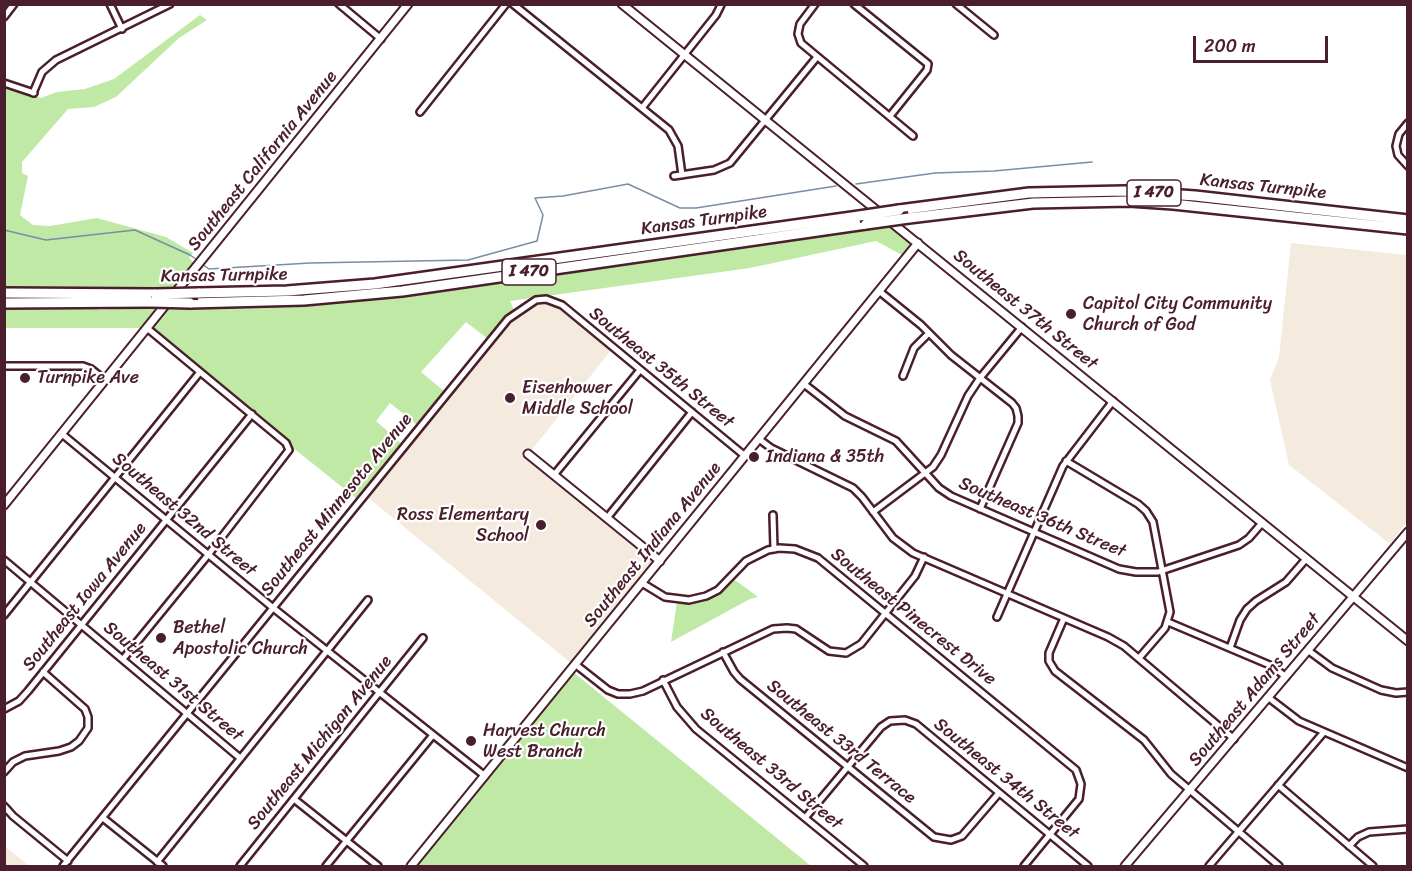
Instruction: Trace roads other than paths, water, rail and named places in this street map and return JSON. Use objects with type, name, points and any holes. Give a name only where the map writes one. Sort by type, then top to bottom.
[{"type":"highway","name":"Kansas Turnpike","points":[[4,303],[287,291],[386,283],[1029,193],[1124,192],[1195,196],[1407,220]]},
{"type":"highway","name":"Kansas Turnpike","points":[[4,293],[153,298],[190,303],[295,300],[402,291],[1033,202],[1129,201],[1173,204],[1407,229]]},
{"type":"main road","name":"Southeast California Avenue","points":[[4,505],[408,4]]},
{"type":"main road","name":"Southeast 37th Street","points":[[622,4],[1407,641]]},
{"type":"main road","name":"Southeast Indiana Avenue","points":[[411,867],[918,243]]},
{"type":"main road","points":[[528,454],[660,561]]},
{"type":"main road","name":"Southeast Adams Street","points":[[1125,867],[1407,532]]},
{"type":"street","points":[[5,16],[14,4]]},
{"type":"street","points":[[110,4],[122,29]]},
{"type":"street","points":[[4,83],[34,93],[40,76],[52,63],[171,4]]},
{"type":"street","points":[[339,4],[381,39]]},
{"type":"street","points":[[420,112],[506,4]]},
{"type":"street","points":[[513,4],[674,135],[682,175]]},
{"type":"street","points":[[815,4],[802,21],[798,34],[804,47],[913,136]]},
{"type":"street","points":[[854,4],[925,60],[928,67],[890,116]]},
{"type":"street","points":[[956,4],[994,35]]},
{"type":"street","points":[[642,108],[716,15],[721,5]]},
{"type":"street","points":[[674,176],[714,171],[730,163],[817,57]]},
{"type":"street","points":[[1407,123],[1399,134],[1396,146],[1398,155],[1407,166]]},
{"type":"street","points":[[879,291],[929,333],[951,355],[1012,403],[1018,416],[1018,423],[980,509]]},
{"type":"street","name":"Southeast Minnesota Avenue","points":[[63,867],[508,319],[536,300],[546,299],[559,303]]},
{"type":"street","name":"Southeast 35th Street","points":[[559,303],[745,456]]},
{"type":"street","points":[[873,512],[926,474],[939,459],[964,403],[980,378],[1022,327]]},
{"type":"street","points":[[123,659],[284,459],[289,448],[252,414],[147,328]]},
{"type":"street","points":[[903,376],[911,353],[929,333]]},
{"type":"street","points":[[4,366],[83,366],[105,380]]},
{"type":"street","points":[[554,475],[640,370]]},
{"type":"street","points":[[4,615],[201,372]]},
{"type":"street","name":"Southeast 36th Street","points":[[804,384],[840,412],[896,441],[944,492],[1119,569],[1142,572],[1163,570],[1239,545],[1249,538],[1262,523]]},
{"type":"street","points":[[997,617],[1066,461],[1113,401]]},
{"type":"street","points":[[607,518],[692,412]]},
{"type":"street","name":"Southeast Iowa Avenue","points":[[4,710],[19,701],[252,414]]},
{"type":"street","name":"Southeast 32nd Street","points":[[62,434],[272,607],[485,776]]},
{"type":"street","points":[[759,439],[771,448],[852,488],[899,543],[924,557],[1115,641],[1139,658],[1234,739]]},
{"type":"street","points":[[1066,461],[1138,504],[1146,511],[1155,526],[1170,609],[1168,622],[1139,658]]},
{"type":"street","points":[[642,583],[658,594],[673,599],[698,599],[718,590],[750,559],[774,549],[773,515]]},
{"type":"street","name":"Southeast Pinecrest Drive","points":[[774,549],[795,549],[814,556],[1074,768],[1081,784],[1080,795],[1076,804],[1051,835]]},
{"type":"street","points":[[575,664],[605,689],[618,694],[637,693],[773,629],[786,628],[802,632],[830,651],[846,653],[861,644],[915,576],[924,557]]},
{"type":"street","points":[[1230,648],[1240,620],[1247,609],[1286,582],[1306,559]]},
{"type":"street","name":"Southeast 31st Street","points":[[4,560],[240,758]]},
{"type":"street","points":[[157,862],[368,600]]},
{"type":"street","points":[[1064,618],[1049,653],[1049,661],[1053,669],[1144,740],[1171,774],[1279,867]]},
{"type":"street","points":[[1168,622],[1272,666],[1287,677]]},
{"type":"street","name":"Southeast Michigan Avenue","points":[[240,867],[423,638]]},
{"type":"street","points":[[1309,651],[1332,668],[1381,690],[1395,693],[1407,692]]},
{"type":"street","name":"Southeast 33rd Terrace","points":[[723,652],[740,679],[932,836],[940,840],[951,840],[966,833],[999,793]]},
{"type":"street","points":[[4,772],[14,762],[25,756],[59,752],[71,747],[79,741],[88,728],[85,709],[43,672]]},
{"type":"street","name":"Southeast 33rd Street","points":[[663,680],[677,707],[696,729],[864,867]]},
{"type":"street","points":[[1269,698],[1294,718],[1407,768]]},
{"type":"street","name":"Southeast 34th Street","points":[[848,767],[881,727],[890,721],[901,719],[916,724],[1088,867]]},
{"type":"street","points":[[1209,867],[1324,732]]},
{"type":"street","points":[[326,867],[433,735]]},
{"type":"street","points":[[805,818],[848,767]]},
{"type":"street","points":[[1278,785],[1373,867]]},
{"type":"street","points":[[294,800],[378,867]]},
{"type":"street","points":[[4,806],[68,861]]},
{"type":"street","points":[[103,818],[163,867]]},
{"type":"street","points":[[1349,846],[1358,837],[1369,832],[1407,829]]},
{"type":"street","points":[[1024,867],[1051,835]]},
{"type":"waterway","points":[[856,184],[935,173],[994,171],[1092,162]]},
{"type":"waterway","points":[[202,264],[209,269],[310,263],[468,260],[537,241],[543,215],[535,198],[563,196],[628,184],[680,208],[696,208],[836,186]]},
{"type":"waterway","points":[[4,230],[46,240],[135,230],[199,261]]},
{"type":"place","name":"Capitol City Community Church of God","points":[[1071,314]]},
{"type":"place","name":"Turnpike Ave","points":[[25,378]]},
{"type":"place","name":"Eisenhower Middle School","points":[[510,398]]},
{"type":"place","name":"Indiana & 35th","points":[[754,457]]},
{"type":"place","name":"Ross Elementary School","points":[[541,525]]},
{"type":"place","name":"Bethel Apostolic Church","points":[[161,638]]},
{"type":"place","name":"Harvest Church West Branch","points":[[471,741]]}]
